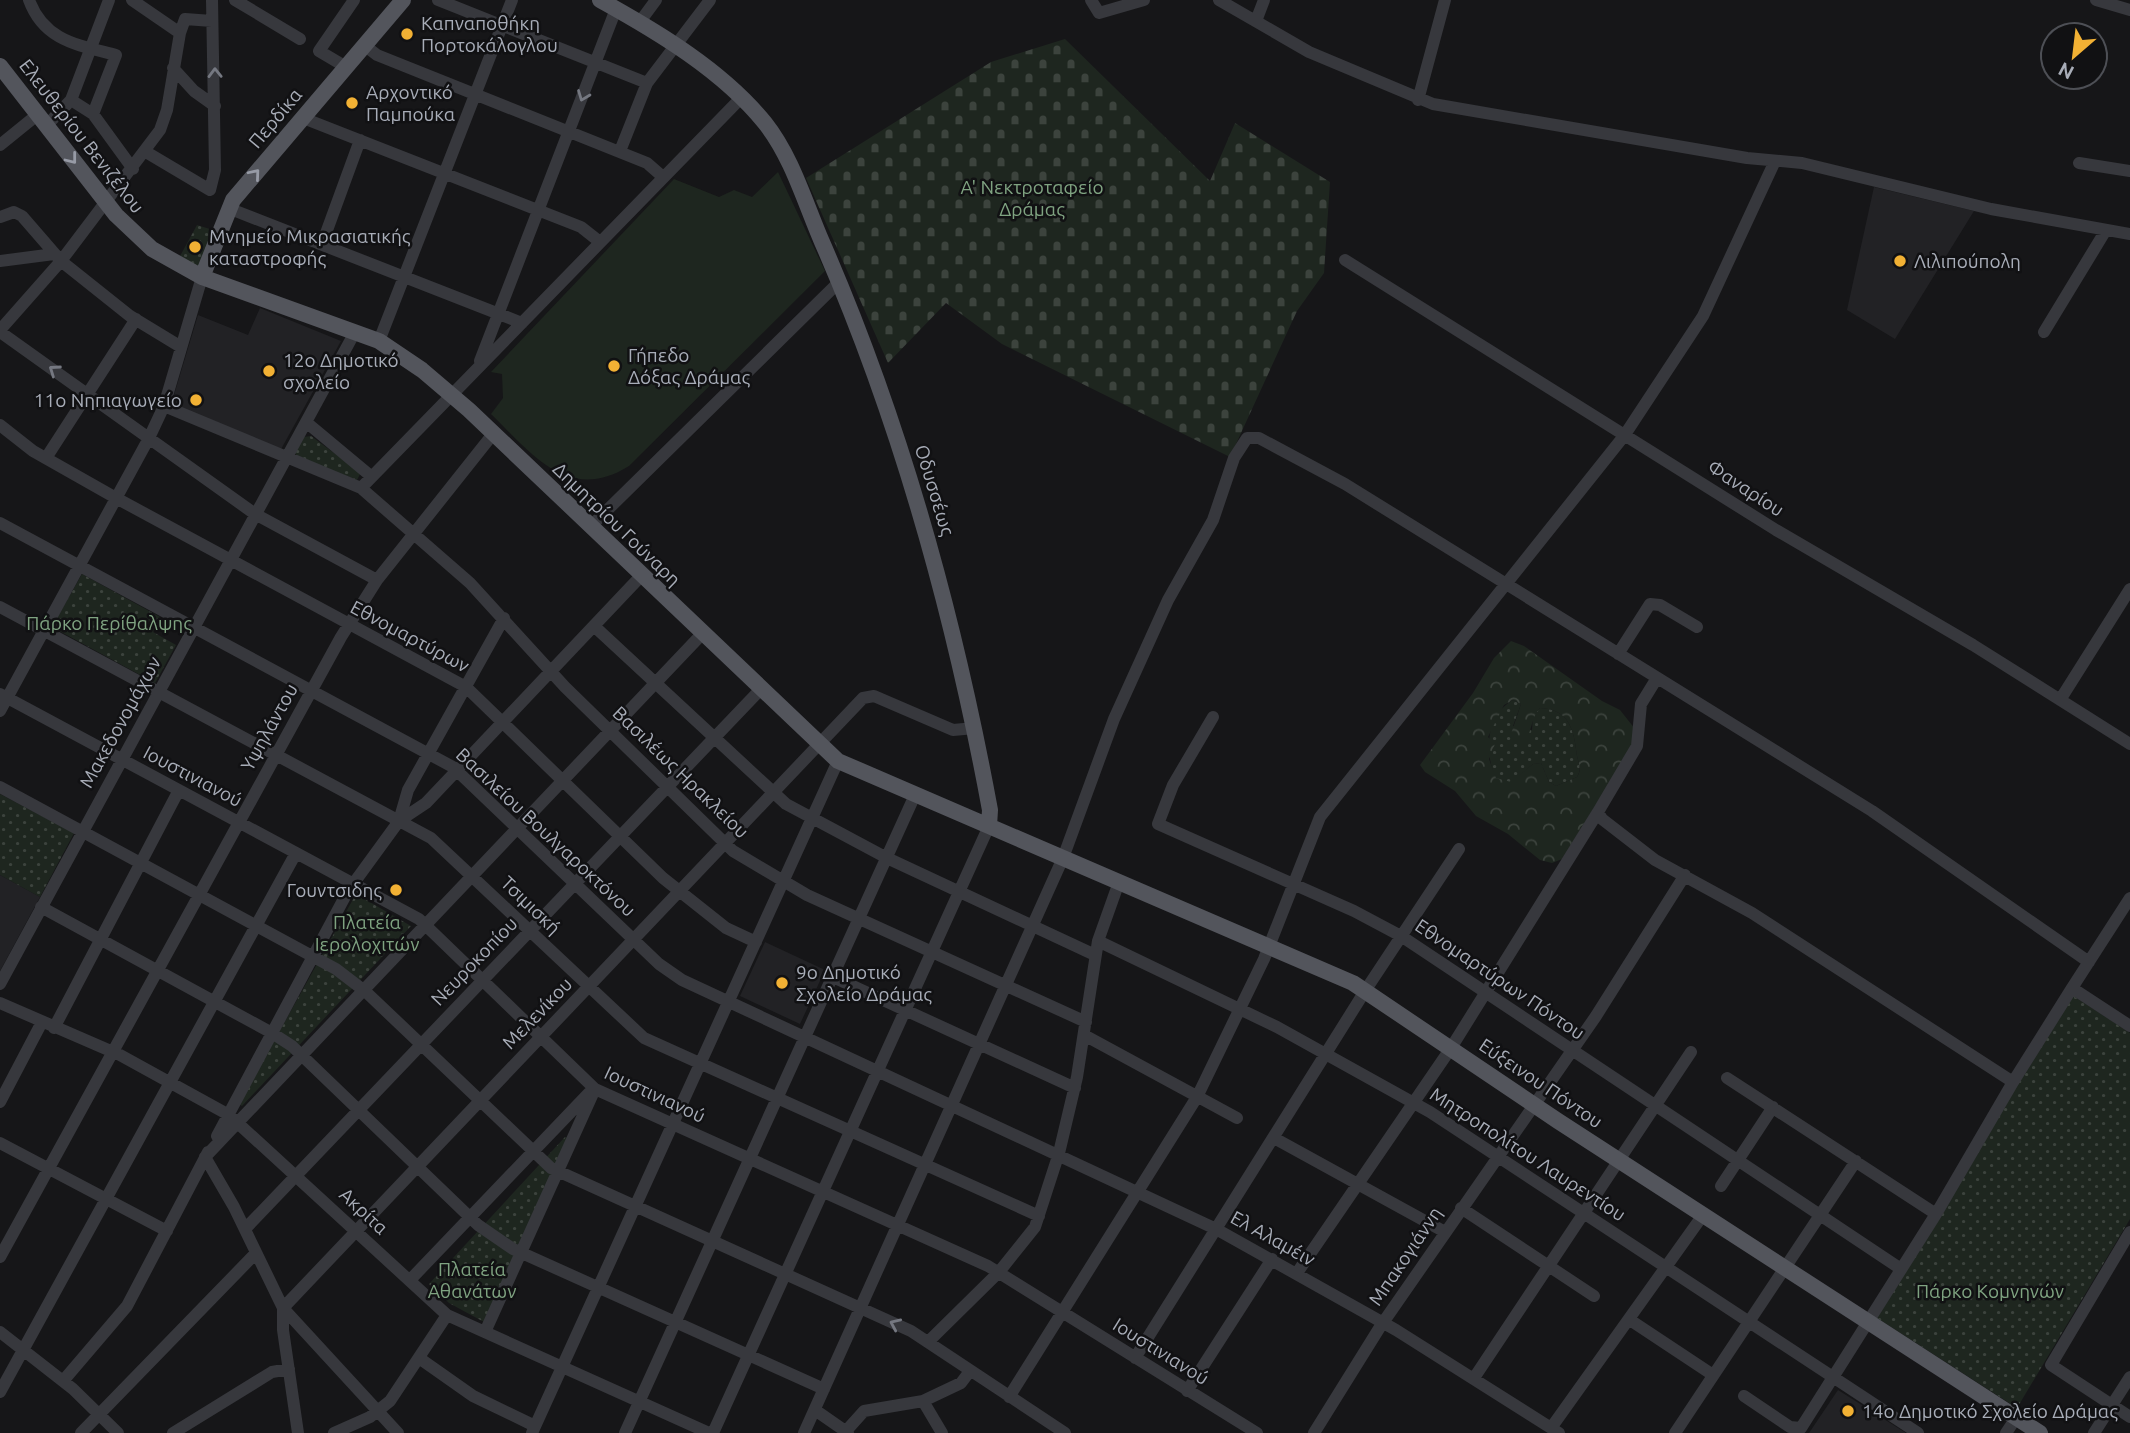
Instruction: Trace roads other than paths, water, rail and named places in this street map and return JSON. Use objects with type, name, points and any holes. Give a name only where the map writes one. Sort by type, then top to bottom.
[{"type":"main road","name":"Περδίκα","points":[[202,277],[228,208],[404,0]]},
{"type":"main road","name":"Οδυσσέως","points":[[600,0],[676,46],[741,98],[767,125],[796,178],[839,282],[908,467],[947,606],[975,728],[990,810],[989,826]]},
{"type":"main road","name":"Ελευθερίου Βενιζέλου","points":[[1,70],[126,227],[152,249],[202,277]]},
{"type":"main road","name":"Δημητρίου Γούναρη","points":[[202,277],[379,341],[452,395],[838,761],[989,826]]},
{"type":"main road","name":"Εύξεινου Πόντου","points":[[989,826],[1269,946],[1365,991],[1703,1215],[2040,1433]]},
{"type":"street","points":[[29,0],[37,18],[51,34],[65,42],[116,55],[93,114]]},
{"type":"street","points":[[0,145],[71,100],[109,0]]},
{"type":"street","points":[[132,0],[180,33]]},
{"type":"street","points":[[146,152],[210,190],[215,176],[212,0]]},
{"type":"street","points":[[235,0],[300,39]]},
{"type":"street","points":[[346,67],[320,51],[354,0]]},
{"type":"street","points":[[438,0],[647,83]]},
{"type":"street","points":[[379,341],[512,0]]},
{"type":"street","points":[[639,23],[656,0]]},
{"type":"street","points":[[620,151],[647,83],[710,0]]},
{"type":"street","points":[[1091,0],[1099,13],[1144,0]]},
{"type":"street","points":[[1219,0],[1310,52],[1418,100],[1488,115],[1607,131],[1775,161],[1802,163],[1992,209],[2130,234]]},
{"type":"street","points":[[1256,21],[1264,0]]},
{"type":"street","points":[[1418,100],[1446,0]]},
{"type":"street","points":[[2096,0],[2130,10]]},
{"type":"street","points":[[478,368],[617,9]]},
{"type":"street","points":[[212,21],[185,19],[165,117],[146,152],[107,204],[58,258],[0,331],[255,514],[377,580]]},
{"type":"street","points":[[364,45],[377,55],[648,163],[663,177]]},
{"type":"street","points":[[173,68],[194,91],[215,106]]},
{"type":"street","points":[[361,488],[741,98]]},
{"type":"street","points":[[71,100],[93,114],[133,169]]},
{"type":"street","points":[[303,118],[581,227],[600,242]]},
{"type":"street","points":[[322,244],[360,140]]},
{"type":"street","points":[[1009,1397],[1197,1097],[1269,946],[1323,813],[1625,436],[1703,316],[1775,161]]},
{"type":"street","points":[[2079,163],[2130,171]]},
{"type":"street","points":[[228,208],[522,323]]},
{"type":"street","points":[[0,217],[18,213],[58,258],[136,319],[181,347]]},
{"type":"street","points":[[2044,332],[2106,230]]},
{"type":"street","points":[[0,261],[58,258]]},
{"type":"street","name":"Φαναρίου","points":[[1345,260],[1625,436],[2130,744]]},
{"type":"street","points":[[0,711],[4,696],[44,631],[164,406],[202,277]]},
{"type":"street","points":[[590,527],[839,282]]},
{"type":"street","points":[[46,458],[136,319]]},
{"type":"street","name":"Μακεδονομάχων","points":[[0,984],[355,332]]},
{"type":"street","name":"Βασιλέως Ηρακλείου","points":[[164,406],[361,488],[414,533],[504,618],[609,731],[724,844],[783,883],[1086,1022]]},
{"type":"street","points":[[306,422],[372,477]]},
{"type":"street","name":"Εθνομαρτύρων","points":[[1,429],[46,458],[230,562],[466,687],[679,891],[726,928],[756,942]]},
{"type":"street","name":"Υψηλάντου","points":[[0,1257],[348,624],[377,580],[493,434]]},
{"type":"street","points":[[804,1433],[1063,858],[1114,719],[1168,600],[1213,520],[1234,458],[1247,438],[1259,438],[1345,484],[1507,584],[1872,811],[2089,961]]},
{"type":"street","name":"Βασιλείου Βουλγαροκτόνου","points":[[0,523],[457,771],[673,975],[953,1105]]},
{"type":"street","points":[[233,1118],[272,1032],[353,883],[399,821],[426,803],[641,576]]},
{"type":"street","points":[[2060,700],[2130,589]]},
{"type":"street","points":[[1618,654],[1650,604],[1660,605],[1697,627]]},
{"type":"street","name":"Τσιμισκή","points":[[0,607],[435,840],[638,1034],[1039,1216]]},
{"type":"street","points":[[399,821],[406,794],[504,618]]},
{"type":"street","points":[[594,626],[772,794],[811,820],[1095,955]]},
{"type":"street","points":[[64,1381],[118,1319],[205,1157],[233,1118],[363,990],[702,634]]},
{"type":"street","points":[[1297,1273],[1451,1048],[1484,991],[1598,812],[1637,746],[1641,704],[1657,678]]},
{"type":"street","name":"Νευροκοπίου","points":[[245,1229],[761,689]]},
{"type":"street","name":"Ιουστινιανού","points":[[4,696],[425,924],[595,1089],[999,1272],[1257,1433]]},
{"type":"street","name":"Μελενίκου","points":[[284,1308],[819,744],[869,696],[953,730],[975,728]]},
{"type":"street","name":"Εθνομαρτύρων Πόντου","points":[[1213,718],[1173,785],[1158,824],[1294,884],[1401,936],[1901,1269]]},
{"type":"street","points":[[419,1358],[473,1396],[534,1429],[838,761]]},
{"type":"street","points":[[0,786],[314,955],[363,990],[532,1152],[558,1172],[929,1341],[1065,1433]]},
{"type":"street","points":[[0,1102],[101,939],[179,790]]},
{"type":"street","points":[[625,1433],[915,795]]},
{"type":"street","points":[[1598,812],[1605,821],[1655,860],[1752,913],[2013,1082]]},
{"type":"street","points":[[711,1433],[989,826]]},
{"type":"street","points":[[1135,1358],[1365,991],[1459,849]]},
{"type":"street","points":[[0,1392],[108,1200],[296,853]]},
{"type":"street","name":"Μπακογιάννη","points":[[1314,1433],[1383,1322],[1572,1050],[1685,875]]},
{"type":"street","points":[[929,1341],[999,1272],[1026,1241],[1039,1216],[1059,1153],[1075,1088],[1098,941],[1119,882]]},
{"type":"street","points":[[1744,1396],[1792,1430],[1833,1379],[1936,1214],[2013,1082],[2130,898]]},
{"type":"street","points":[[41,907],[272,1032],[301,1053],[470,1217],[522,1253],[824,1389]]},
{"type":"street","name":"Μητροπολίτου Λαυρεντίου","points":[[1098,941],[1240,1009],[1414,1102],[1918,1433]]},
{"type":"street","points":[[832,977],[1075,1088]]},
{"type":"street","points":[[2072,988],[2130,1026]]},
{"type":"street","name":"Ακρίτα","points":[[0,1003],[112,1053],[233,1118],[297,1174],[447,1315],[711,1433]]},
{"type":"street","points":[[1084,1035],[1237,1118]]},
{"type":"street","points":[[1474,1378],[1691,1052]]},
{"type":"street","points":[[1727,1078],[1936,1214]]},
{"type":"street","points":[[411,1280],[595,1089]]},
{"type":"street","points":[[485,1332],[595,1089]]},
{"type":"street","name":"Ελ Αλαμέιν","points":[[953,1105],[1140,1191],[1272,1259],[1383,1322],[1555,1431]]},
{"type":"street","points":[[1721,1186],[1773,1107]]},
{"type":"street","points":[[1274,1138],[1445,1232]]},
{"type":"street","points":[[0,1143],[167,1231]]},
{"type":"street","points":[[205,1157],[284,1308],[398,1433]]},
{"type":"street","points":[[1675,1433],[1856,1161]]},
{"type":"street","points":[[1461,1208],[1594,1296]]},
{"type":"street","points":[[1555,1431],[1703,1215]]},
{"type":"street","points":[[2130,1232],[2051,1365],[2130,1416]]},
{"type":"street","points":[[81,1433],[255,1254]]},
{"type":"street","points":[[1187,1391],[1272,1259]]},
{"type":"street","points":[[284,1308],[298,1433]]},
{"type":"street","points":[[334,1433],[378,1411],[395,1395],[447,1315]]},
{"type":"street","points":[[1630,1320],[1713,1375]]},
{"type":"street","points":[[0,1332],[64,1381],[118,1433]]},
{"type":"street","points":[[173,1433],[271,1372],[289,1369]]},
{"type":"street","points":[[815,1410],[847,1432],[864,1411],[923,1401],[961,1383],[970,1371]]},
{"type":"street","points":[[2094,1433],[2130,1377]]},
{"type":"street","points":[[923,1401],[942,1433]]},
{"type":"street","points":[[2006,1433],[2016,1418]]},
{"type":"place","name":"Καπναποθήκη Πορτοκάλογλου","points":[[407,34]]},
{"type":"place","name":"Αρχοντικό Παμπούκα","points":[[352,103]]},
{"type":"place","name":"Μνημείο Μικρασιατικής καταστροφής","points":[[195,247]]},
{"type":"place","name":"Λιλιπούπολη","points":[[1900,261]]},
{"type":"place","name":"Γήπεδο Δόξας Δράμας","points":[[614,366]]},
{"type":"place","name":"12ο Δημοτικό σχολείο","points":[[269,371]]},
{"type":"place","name":"11ο Νηπιαγωγείο","points":[[196,400]]},
{"type":"place","name":"Γουντσιδης","points":[[396,890]]},
{"type":"place","name":"9ο Δημοτικό Σχολείο Δράμας","points":[[782,983]]},
{"type":"place","name":"14ο Δημοτικό Σχολείο Δράμας","points":[[1848,1411]]},
{"type":"park label","name":"Α' Νεκτροταφείο Δράμας","points":[[1032,198]]},
{"type":"park label","name":"Πάρκο Περίθαλψης","points":[[109,623]]},
{"type":"park label","name":"Πλατεία Ιερολοχιτών","points":[[367,933]]},
{"type":"park label","name":"Πλατεία Αθανάτων","points":[[472,1280]]},
{"type":"park label","name":"Πάρκο Κομνηνών","points":[[1990,1291]]}]
